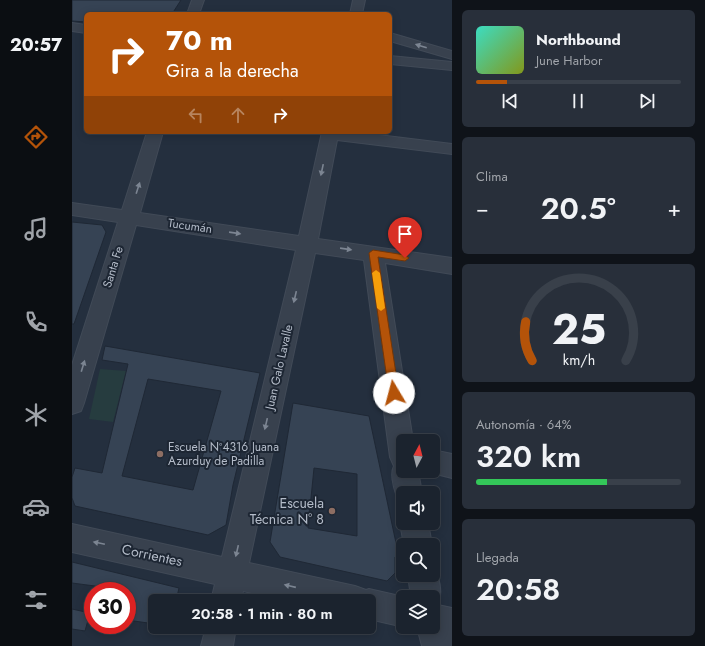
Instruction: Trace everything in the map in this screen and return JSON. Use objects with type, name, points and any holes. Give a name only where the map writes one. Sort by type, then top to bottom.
[{"type":"street","points":[[194,12],[198,0]]},
{"type":"street","points":[[356,12],[359,0]]},
{"type":"street","points":[[72,28],[84,29]]},
{"type":"street","points":[[392,38],[452,56]]},
{"type":"street","points":[[392,60],[452,66]]},
{"type":"street","name":"Santa Fe","points":[[72,403],[154,134]]},
{"type":"street","name":"Juan Galo Lavalle","points":[[228,594],[307,243],[330,134]]},
{"type":"street","points":[[338,134],[452,149]]},
{"type":"street","name":"Tucumán","points":[[72,209],[307,243],[452,266]]},
{"type":"street","points":[[373,253],[400,434]]},
{"type":"street","points":[[440,463],[452,466]]},
{"type":"street","name":"Corrientes","points":[[72,538],[324,594]]},
{"type":"street","points":[[376,606],[396,610]]},
{"type":"street","points":[[440,621],[452,624]]},
{"type":"street","points":[[217,646],[220,634]]},
{"type":"street","points":[[434,634],[438,646]]},
{"type":"green space","points":[[100,369],[126,371],[113,422],[89,419]]},
{"type":"building","points":[[72,0],[181,0],[173,12],[84,12],[84,22],[72,21]]},
{"type":"building","points":[[72,222],[102,225],[106,232],[74,324],[72,324]]},
{"type":"building","name":"Escuela Nº4316 Juana Azurduy de Padilla","points":[[105,346],[260,373],[233,485],[226,525],[208,535],[75,506],[72,498],[72,477],[75,468],[102,473],[128,364],[102,360]],"holes":[[[148,379],[221,391],[193,490],[122,476]]]},
{"type":"building","name":"Escuela Técnica N° 8","points":[[293,403],[369,416],[396,543],[395,573],[387,581],[280,557],[270,542]],"holes":[[[314,468],[357,474],[357,536],[308,528]]]},
{"type":"building","points":[[72,562],[179,588],[178,594],[148,594],[148,623],[136,621],[136,582],[84,582],[84,585],[72,583]]},
{"type":"building","points":[[72,609],[84,612],[84,631],[72,629]]},
{"type":"slow traffic","points":[[376,273],[381,308]]},
{"type":"place","name":"Escuela Nº4316 Juana Azurduy de Padilla","points":[[160,454]]},
{"type":"place","name":"Escuela Técnica N° 8","points":[[332,511]]},
{"type":"route","points":[[394,393],[373,253],[405,258]]}]
